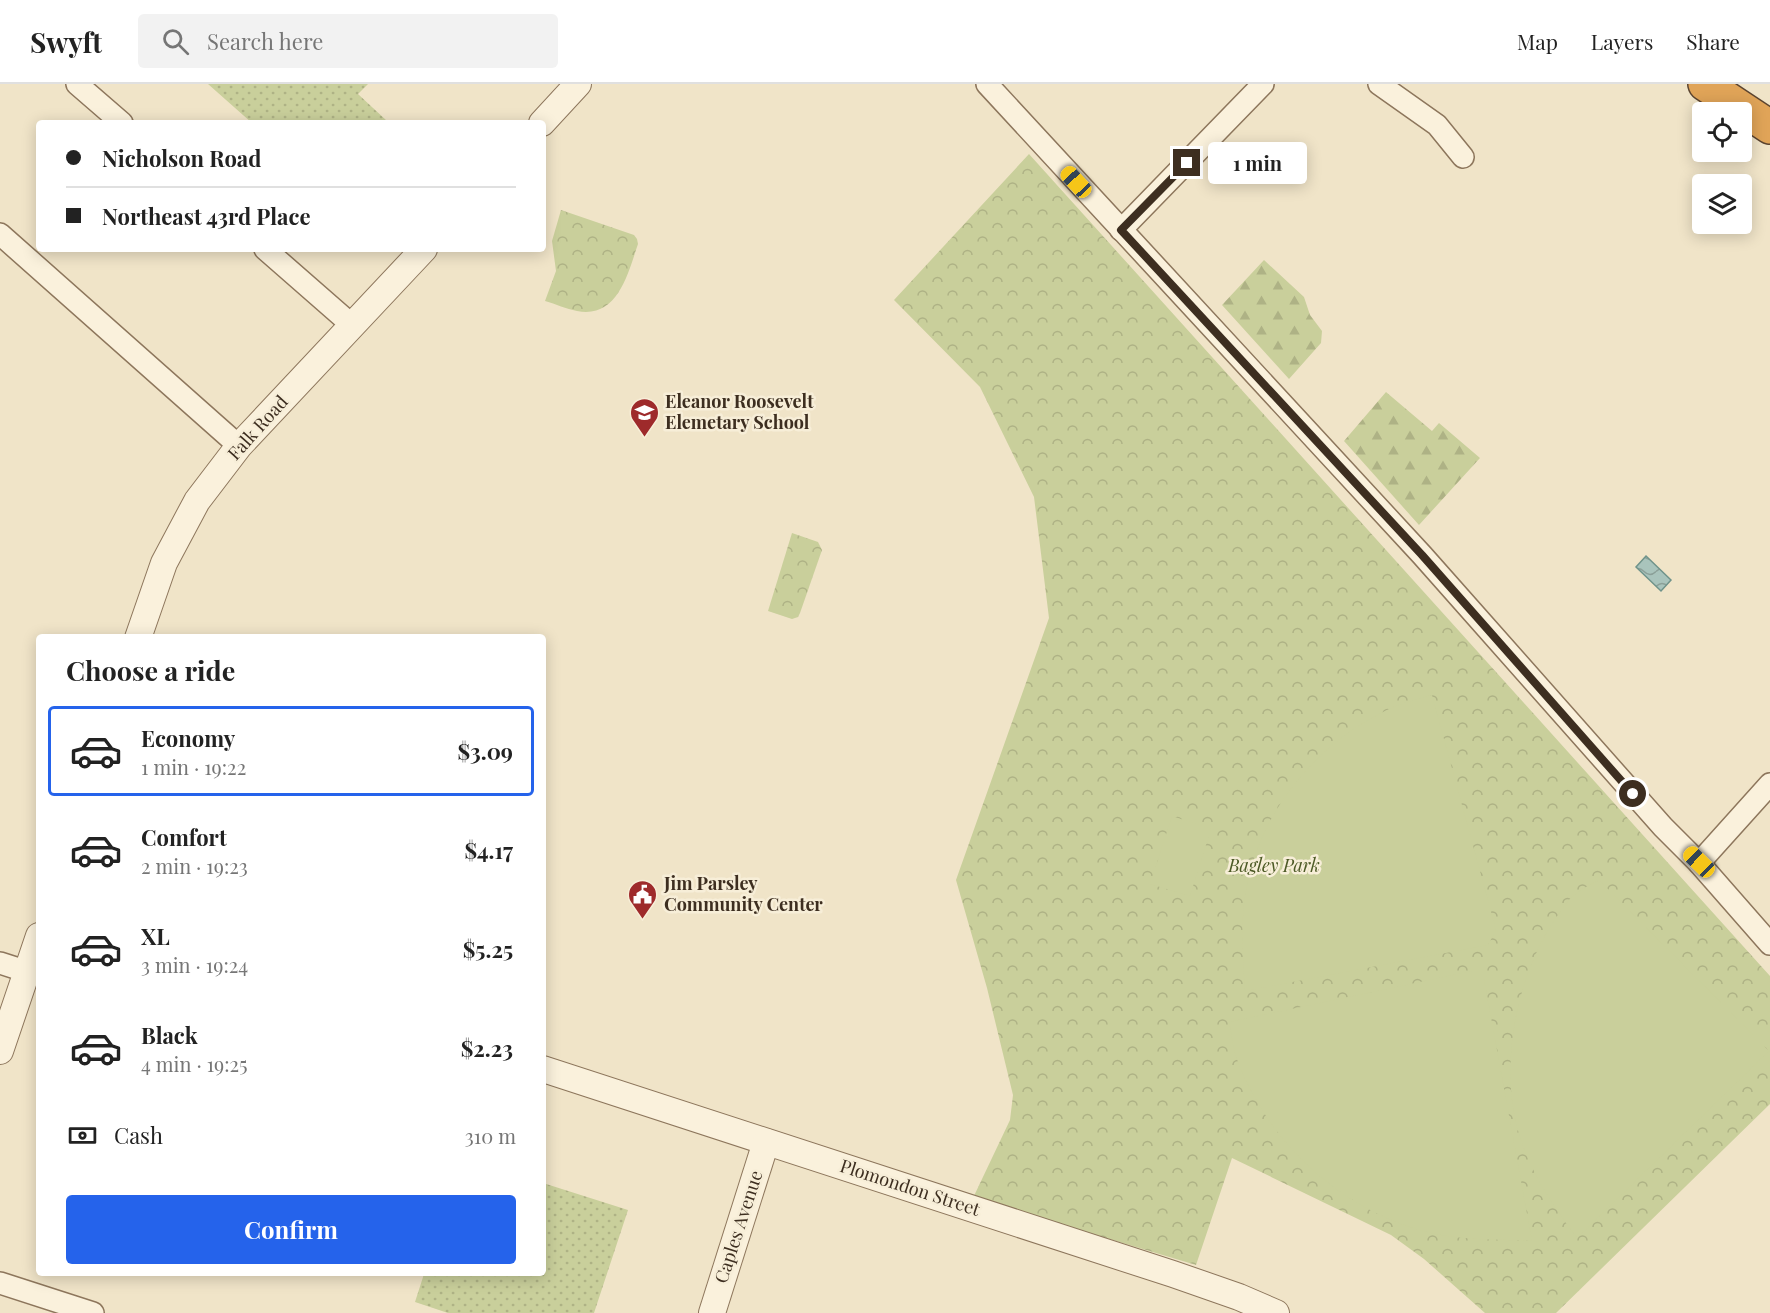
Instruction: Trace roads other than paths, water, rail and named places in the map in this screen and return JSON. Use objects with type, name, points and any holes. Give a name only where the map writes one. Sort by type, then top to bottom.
[{"type":"highway","points":[[1705,84],[1770,127]]},
{"type":"street","points":[[77,84],[119,120]]},
{"type":"street","points":[[545,120],[578,84]]},
{"type":"street","points":[[987,84],[1422,555],[1770,944]]},
{"type":"street","points":[[1121,230],[1263,84]]},
{"type":"street","points":[[1379,84],[1437,125],[1463,157]]},
{"type":"street","points":[[0,234],[239,446]]},
{"type":"street","points":[[269,252],[353,326]]},
{"type":"street","name":"Falk Road","points":[[139,634],[164,563],[197,501],[239,446],[421,252]]},
{"type":"street","points":[[1699,862],[1770,784]]},
{"type":"street","points":[[0,1051],[36,946]]},
{"type":"street","points":[[0,963],[28,972]]},
{"type":"street","name":"Plomondon Street","points":[[546,1071],[1173,1274],[1267,1311]]},
{"type":"street","name":"Caples Avenue","points":[[712,1313],[766,1142]]},
{"type":"street","points":[[0,1283],[93,1313]]},
{"type":"water","points":[[1646,556],[1671,580],[1661,591],[1636,567]]},
{"type":"place","name":"Eleanor Roosevelt Elemetary School","points":[[644,438]]},
{"type":"place","name":"Jim Parsley Community Center","points":[[643,920]]},
{"type":"park label","name":"Bagley Park","points":[[1274,866]]}]
